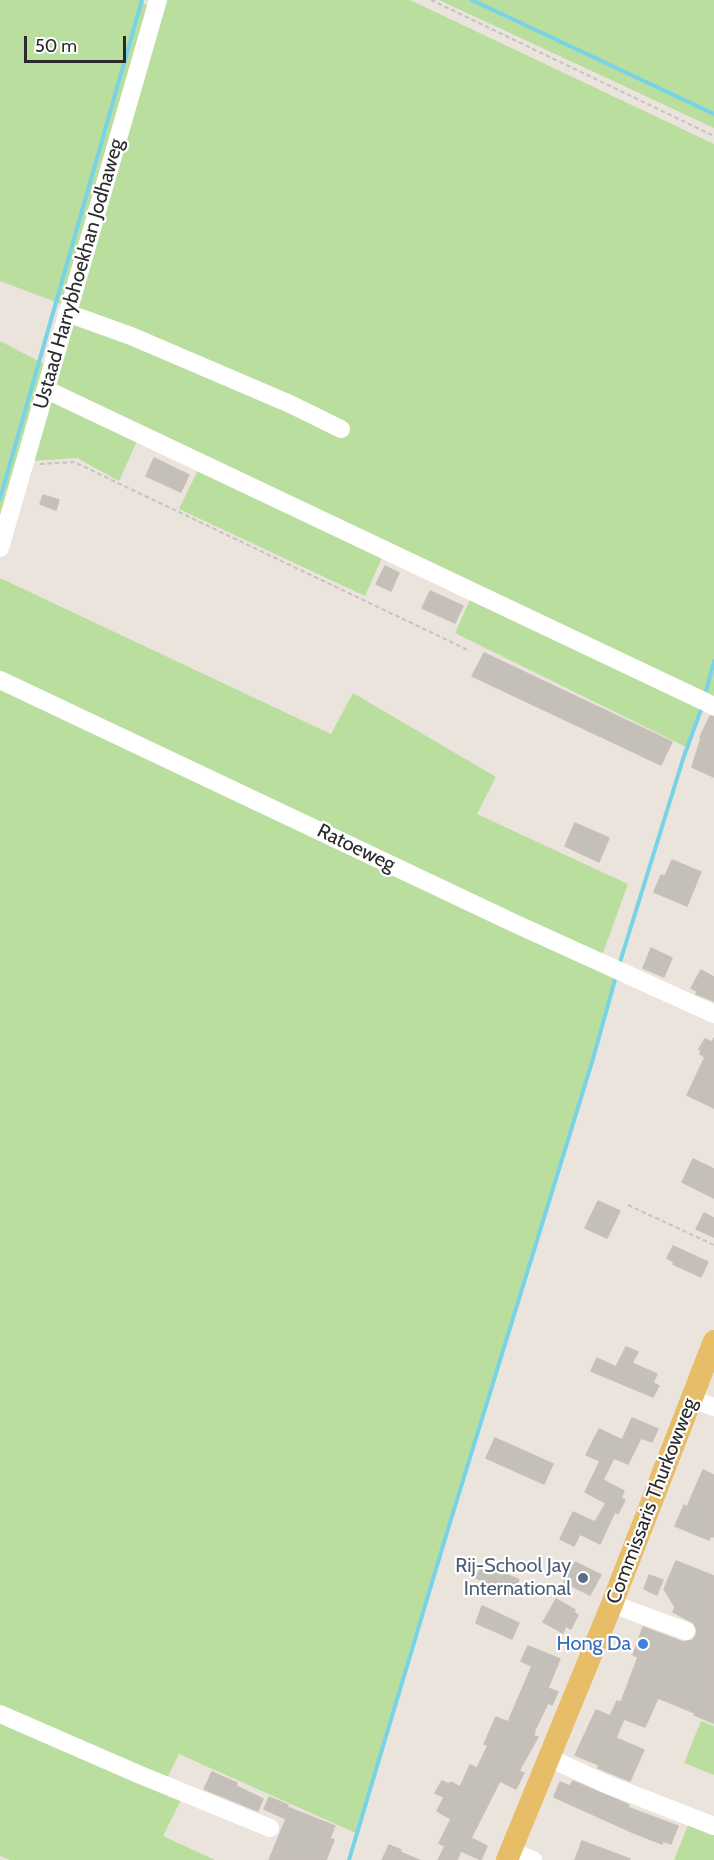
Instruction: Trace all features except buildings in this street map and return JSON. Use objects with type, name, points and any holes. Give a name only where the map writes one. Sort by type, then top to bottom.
[{"type":"main road","name":"Commissaris Thurkowweg","points":[[509,1856],[612,1604],[714,1341]]},
{"type":"street","name":"Ustaad Harrybhoekhan Jodhaweg","points":[[0,548],[158,0]]},
{"type":"street","points":[[67,313],[131,336],[290,404],[341,429]]},
{"type":"street","points":[[47,390],[714,706]]},
{"type":"street","name":"Ratoeweg","points":[[0,680],[516,924],[714,1014]]},
{"type":"street","points":[[691,1399],[714,1407]]},
{"type":"street","points":[[612,1604],[686,1631]]},
{"type":"street","points":[[0,1714],[270,1828]]},
{"type":"street","points":[[549,1758],[599,1782],[714,1826]]},
{"type":"street","points":[[509,1856],[533,1860]]},
{"type":"path","points":[[431,0],[714,136]]},
{"type":"path","points":[[22,467],[47,462],[74,462],[470,651]]},
{"type":"path","points":[[628,1205],[714,1245]]},
{"type":"green space","points":[[0,0],[140,0],[150,8],[64,305],[0,281]]},
{"type":"green space","points":[[162,0],[410,0],[714,144],[714,699],[52,388]]},
{"type":"green space","points":[[439,0],[714,0],[714,128],[581,66]]},
{"type":"green space","points":[[0,341],[48,366],[0,530]]},
{"type":"green space","points":[[51,400],[138,439],[119,481],[77,458],[32,461]]},
{"type":"green space","points":[[199,468],[384,553],[365,596],[179,509]]},
{"type":"green space","points":[[0,578],[331,734],[353,693],[496,777],[477,814],[628,884],[603,953],[600,955],[0,674]]},
{"type":"green space","points":[[472,595],[701,704],[686,747],[455,633]]},
{"type":"green space","points":[[0,684],[617,975],[448,1529],[358,1834],[179,1754],[165,1782],[0,1710]]},
{"type":"green space","points":[[0,1717],[183,1796],[163,1836],[215,1860],[10,1860],[0,1856]]},
{"type":"green space","points":[[701,1721],[714,1726],[714,1775],[684,1763]]},
{"type":"green space","points":[[690,1820],[714,1829],[714,1860],[674,1860]]},
{"type":"waterway","points":[[0,499],[142,0]]},
{"type":"waterway","points":[[472,0],[714,114]]},
{"type":"waterway","points":[[705,695],[714,661]]},
{"type":"waterway","points":[[620,962],[684,756],[702,707]]},
{"type":"waterway","points":[[349,1860],[593,1059],[616,976]]},
{"type":"place","name":"Rij-School Jay International","points":[[583,1578]]},
{"type":"place","name":"Hong Da","points":[[643,1644]]}]
